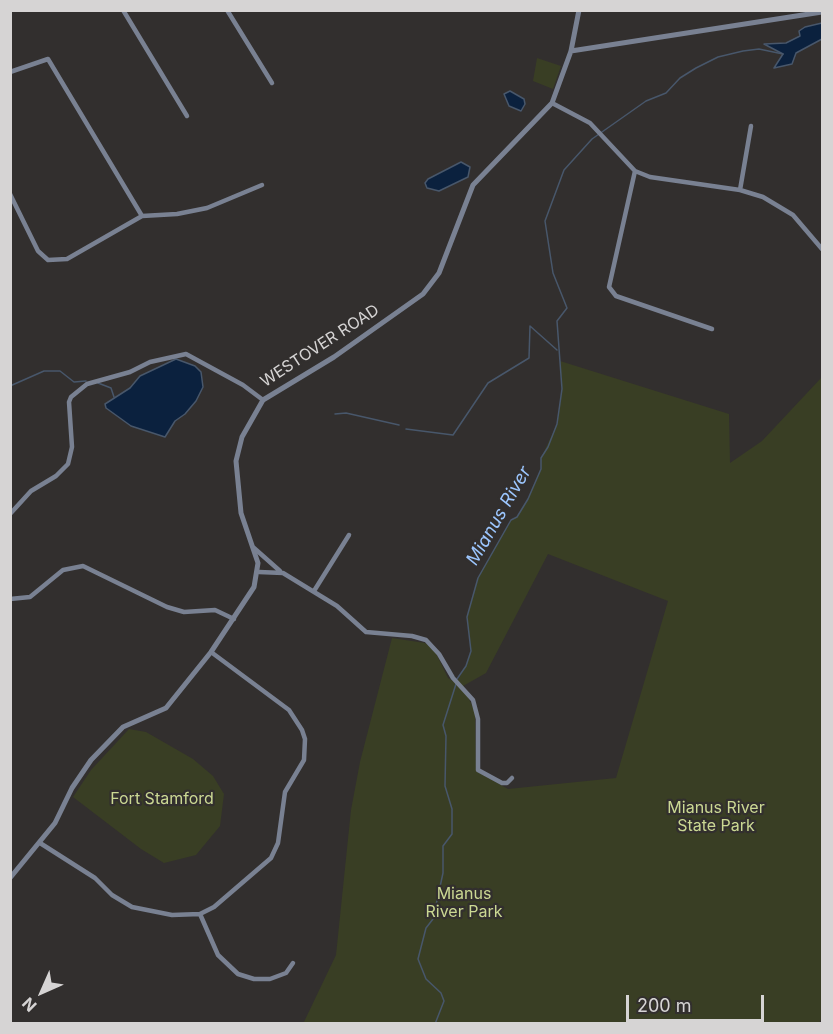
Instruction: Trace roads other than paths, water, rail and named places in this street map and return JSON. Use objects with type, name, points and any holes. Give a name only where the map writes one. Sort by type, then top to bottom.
[{"type":"street","points":[[123,10],[187,116]]},
{"type":"street","points":[[227,10],[272,83]]},
{"type":"street","name":"WESTOVER ROAD","points":[[259,572],[254,548],[241,513],[236,461],[242,437],[263,400],[334,357],[423,294],[439,273],[473,185],[552,103],[571,51],[579,10]]},
{"type":"street","points":[[571,51],[822,12]]},
{"type":"street","points":[[10,72],[48,59],[142,216]]},
{"type":"street","points":[[552,103],[580,115],[596,128],[635,171],[650,177],[740,190],[776,204],[805,226],[822,249]]},
{"type":"street","points":[[740,190],[751,126]]},
{"type":"street","points":[[635,171],[609,287],[616,297],[712,329]]},
{"type":"street","points":[[10,194],[38,251],[48,260],[67,259],[142,216],[177,214],[207,208],[262,185]]},
{"type":"street","points":[[10,514],[31,490],[56,476],[68,465],[72,447],[69,402],[71,397],[87,384],[130,372],[150,362],[186,354],[243,385],[263,400]]},
{"type":"street","points":[[314,591],[349,535]]},
{"type":"street","points":[[254,548],[282,573],[337,606],[366,632],[412,636],[426,640],[439,654],[456,680],[470,694],[477,712],[478,770],[502,783],[507,783],[512,778]]},
{"type":"street","points":[[10,599],[30,597],[63,570],[83,566],[166,607],[184,612],[215,610],[234,619]]},
{"type":"street","points":[[10,878],[55,823],[79,776],[111,738],[133,722],[166,708],[234,619],[254,587],[259,572],[282,573]]},
{"type":"street","points":[[39,843],[95,878],[132,907],[172,915],[200,914],[226,898],[271,858],[278,843],[285,792],[302,768],[305,751],[304,739],[295,715],[211,652]]},
{"type":"street","points":[[200,914],[218,955],[238,974],[254,979],[270,979],[286,973],[293,963]]},
{"type":"water","points":[[822,23],[822,39],[796,53],[792,64],[774,68],[783,54],[764,44],[786,43],[800,36],[799,31],[805,27]]},
{"type":"water","points":[[510,91],[524,99],[525,104],[521,111],[509,106],[504,94]]},
{"type":"water","points":[[461,162],[470,167],[468,177],[439,191],[427,188],[425,183],[428,179]]},
{"type":"water","points":[[176,359],[195,366],[201,372],[203,387],[196,401],[185,414],[175,421],[165,437],[131,426],[106,408],[105,404],[130,388],[140,376]]},
{"type":"waterway","name":"Mianus River","points":[[457,679],[466,666],[471,651],[467,617],[478,578],[511,520],[517,517],[528,499],[541,469],[541,458],[557,424],[562,389],[557,321],[567,308],[553,273],[545,221],[564,170],[592,139],[646,101],[666,93],[680,78],[696,68],[718,57],[743,51],[759,49],[783,54]]},
{"type":"waterway","points":[[406,429],[453,435],[488,383],[529,358],[530,326],[557,350]]},
{"type":"waterway","points":[[10,386],[44,371],[60,371],[74,382],[86,381]]},
{"type":"waterway","points":[[98,383],[111,388],[114,397]]},
{"type":"waterway","points":[[335,414],[346,413],[399,425]]},
{"type":"waterway","name":"Mianus River","points":[[435,1024],[444,1001],[441,993],[426,979],[418,959],[426,928],[433,919],[443,873],[443,846],[452,834],[452,809],[445,786],[446,736],[443,725],[456,684]]},
{"type":"park label","name":"Fort Stamford","points":[[162,799]]},
{"type":"park label","name":"Mianus River State Park","points":[[716,817]]},
{"type":"park label","name":"Mianus River Park","points":[[464,903]]}]
